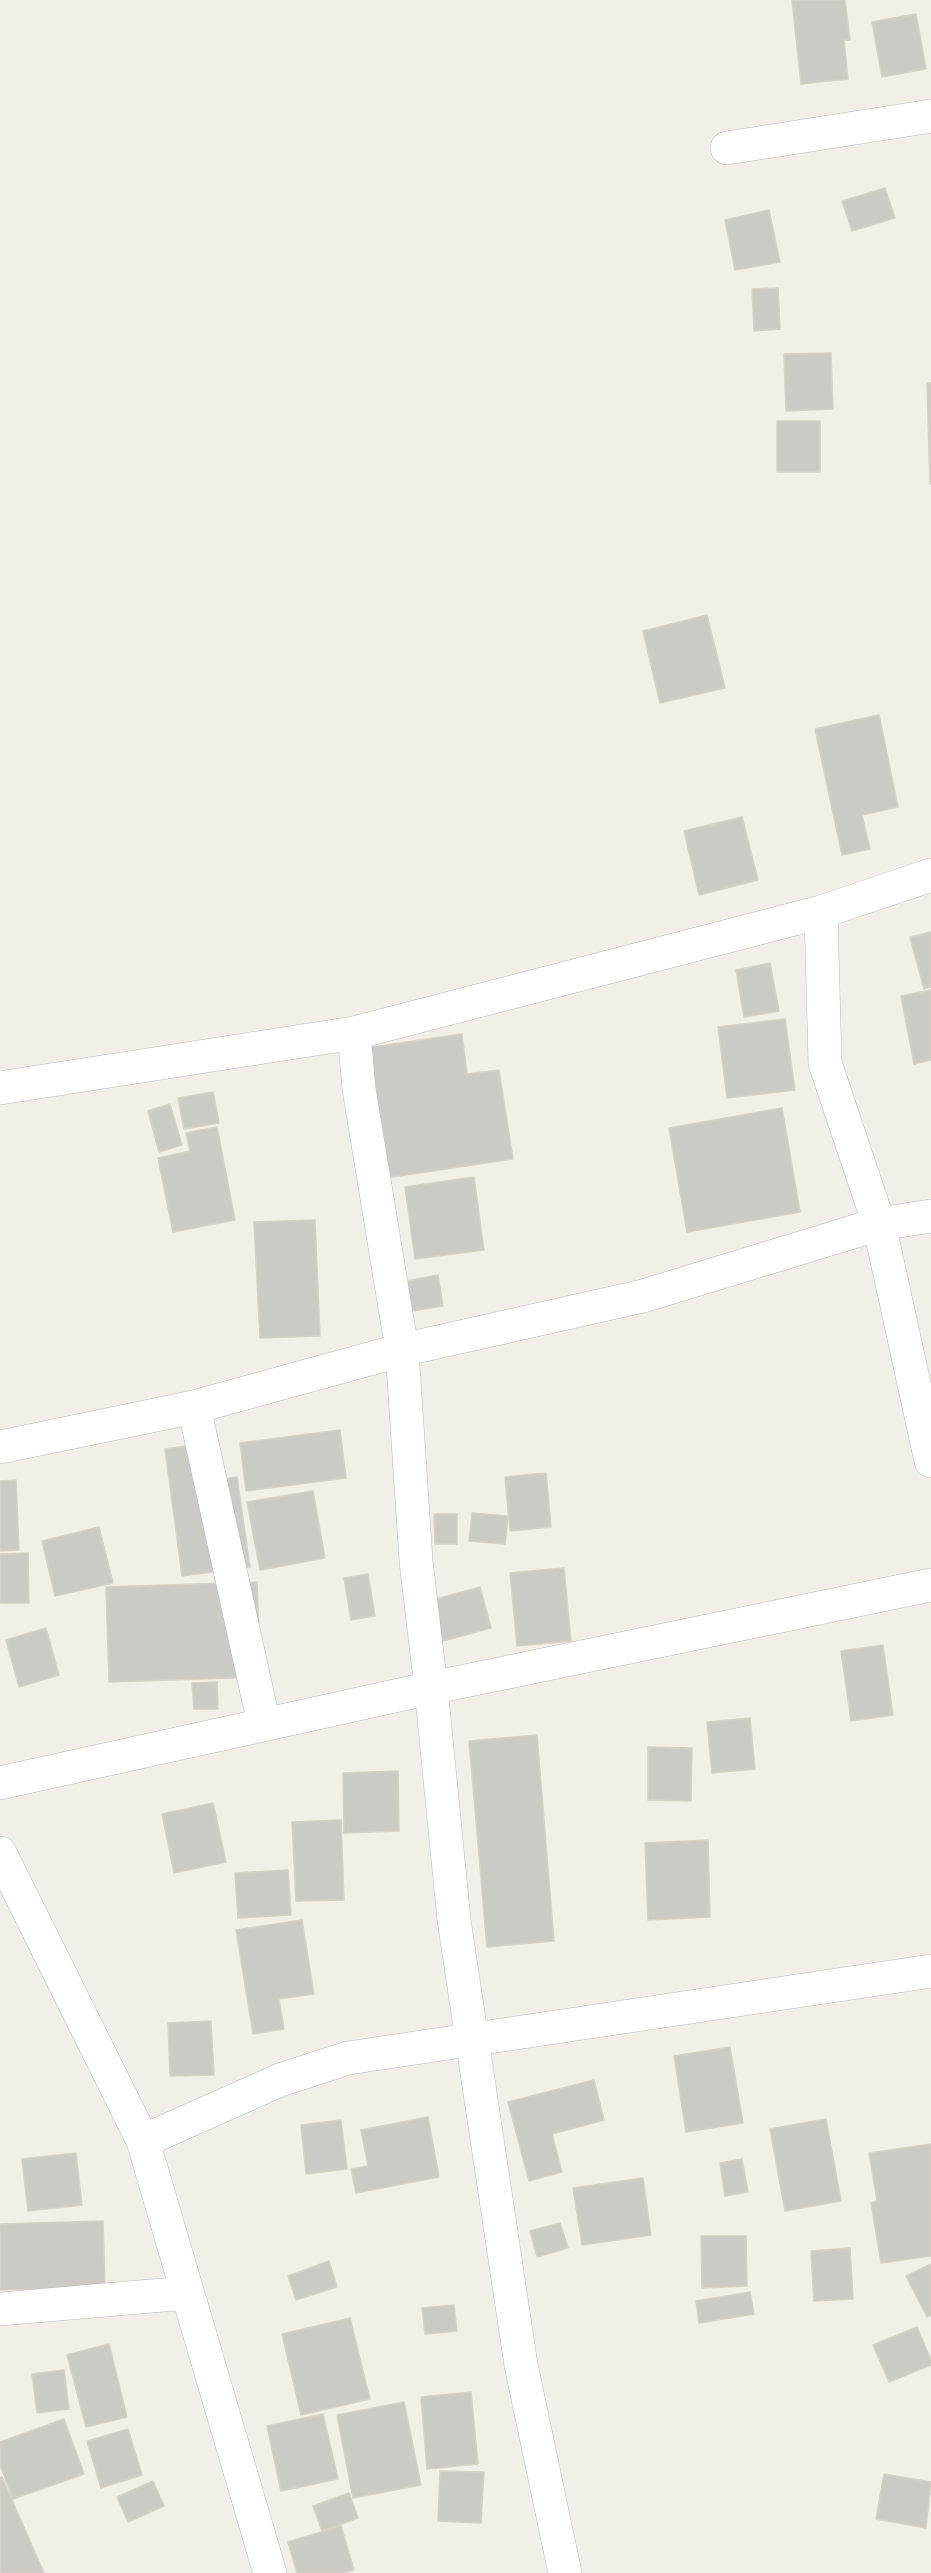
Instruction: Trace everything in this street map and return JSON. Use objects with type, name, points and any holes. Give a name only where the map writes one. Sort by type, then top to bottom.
[{"type":"street","points":[[727,148],[931,116]]},
{"type":"street","points":[[0,1088],[354,1033],[821,912],[931,875]]},
{"type":"street","points":[[821,912],[825,1063],[879,1224],[931,1461]]},
{"type":"street","points":[[354,1033],[359,1089],[402,1350],[416,1561],[454,1920],[521,2365],[565,2573]]},
{"type":"street","points":[[0,1447],[194,1407],[402,1350],[643,1296],[879,1224],[931,1216]]},
{"type":"street","points":[[194,1407],[264,1724]]},
{"type":"street","points":[[0,1783],[431,1688],[931,1584]]},
{"type":"street","points":[[0,1853],[143,2141],[270,2573]]},
{"type":"street","points":[[143,2141],[280,2080],[348,2058],[931,1971]]},
{"type":"street","points":[[0,2309],[186,2293]]},
{"type":"building","points":[[792,0],[845,0],[850,40],[844,40],[848,79],[801,84]]},
{"type":"building","points":[[916,14],[926,69],[882,77],[872,22]]},
{"type":"building","points":[[885,188],[895,218],[852,231],[842,201]]},
{"type":"building","points":[[769,210],[780,262],[735,270],[725,220]]},
{"type":"building","points":[[778,288],[780,329],[754,331],[752,289]]},
{"type":"building","points":[[831,353],[833,409],[786,411],[784,354]]},
{"type":"building","points":[[927,383],[931,383],[931,484],[930,484]]},
{"type":"building","points":[[777,421],[820,421],[820,472],[777,472]]},
{"type":"building","points":[[707,615],[725,688],[660,703],[643,631]]},
{"type":"building","points":[[879,715],[898,807],[862,815],[870,849],[842,855],[815,729]]},
{"type":"building","points":[[742,817],[758,880],[699,895],[684,831]]},
{"type":"building","points":[[931,932],[931,987],[924,989],[910,937]]},
{"type":"building","points":[[770,963],[779,1011],[744,1017],[736,970]]},
{"type":"building","points":[[931,990],[931,1060],[914,1064],[901,996]]},
{"type":"building","points":[[785,1019],[795,1090],[727,1098],[718,1027]]},
{"type":"building","points":[[462,1034],[467,1074],[499,1070],[513,1159],[385,1178],[366,1048]]},
{"type":"building","points":[[213,1092],[219,1123],[184,1129],[178,1098]]},
{"type":"building","points":[[170,1104],[182,1145],[159,1152],[148,1111]]},
{"type":"building","points":[[782,1108],[800,1212],[687,1232],[669,1128]]},
{"type":"building","points":[[217,1127],[235,1220],[173,1232],[158,1158],[190,1151],[186,1133]]},
{"type":"building","points":[[474,1177],[484,1250],[415,1259],[405,1187]]},
{"type":"building","points":[[315,1220],[320,1336],[260,1338],[254,1222]]},
{"type":"building","points":[[438,1275],[443,1306],[412,1311],[407,1281]]},
{"type":"building","points":[[340,1430],[346,1478],[246,1491],[240,1443]]},
{"type":"building","points":[[200,1444],[205,1482],[237,1477],[250,1567],[182,1576],[165,1449]]},
{"type":"building","points":[[546,1473],[551,1527],[510,1531],[505,1477]]},
{"type":"building","points":[[16,1480],[19,1550],[0,1551],[0,1481]]},
{"type":"building","points":[[313,1491],[325,1558],[260,1570],[247,1502]]},
{"type":"building","points":[[472,1513],[508,1516],[505,1544],[469,1541]]},
{"type":"building","points":[[434,1514],[457,1514],[457,1544],[435,1544]]},
{"type":"building","points":[[99,1527],[113,1583],[55,1596],[42,1541]]},
{"type":"building","points":[[28,1553],[29,1603],[0,1603],[0,1554]]},
{"type":"building","points":[[564,1568],[571,1641],[517,1646],[510,1573]]},
{"type":"building","points":[[368,1574],[375,1616],[351,1620],[344,1578]]},
{"type":"building","points":[[257,1582],[261,1677],[109,1682],[106,1587]]},
{"type":"building","points":[[480,1587],[491,1628],[443,1641],[432,1600]]},
{"type":"building","points":[[46,1628],[59,1675],[19,1687],[6,1640]]},
{"type":"building","points":[[883,1645],[893,1715],[851,1721],[841,1651]]},
{"type":"building","points":[[217,1682],[218,1709],[194,1709],[192,1683]]},
{"type":"building","points":[[750,1718],[755,1769],[712,1773],[707,1722]]},
{"type":"building","points":[[537,1735],[554,1941],[487,1947],[469,1741]]},
{"type":"building","points":[[648,1747],[692,1748],[691,1801],[648,1800]]},
{"type":"building","points":[[398,1771],[399,1831],[344,1833],[343,1773]]},
{"type":"building","points":[[213,1803],[226,1862],[174,1873],[162,1814]]},
{"type":"building","points":[[341,1820],[344,1900],[296,1901],[292,1822]]},
{"type":"building","points":[[708,1840],[710,1917],[648,1920],[645,1843]]},
{"type":"building","points":[[288,1870],[291,1915],[238,1918],[235,1873]]},
{"type":"building","points":[[302,1920],[314,1994],[279,1999],[284,2029],[253,2034],[236,1930]]},
{"type":"building","points":[[211,2021],[214,2075],[170,2076],[168,2023]]},
{"type":"building","points":[[730,2047],[743,2123],[686,2132],[674,2056]]},
{"type":"building","points":[[594,2080],[604,2120],[552,2134],[562,2172],[529,2181],[508,2102]]},
{"type":"building","points":[[428,2117],[439,2177],[356,2193],[351,2169],[368,2166],[361,2130]]},
{"type":"building","points":[[826,2119],[841,2201],[785,2211],[770,2129]]},
{"type":"building","points":[[341,2120],[347,2169],[306,2174],[301,2125]]},
{"type":"building","points":[[931,2144],[931,2256],[881,2263],[871,2203],[877,2201],[869,2153]]},
{"type":"building","points":[[76,2153],[82,2205],[28,2211],[22,2159]]},
{"type":"building","points":[[742,2159],[748,2192],[725,2196],[720,2163]]},
{"type":"building","points":[[643,2178],[651,2235],[582,2245],[573,2188]]},
{"type":"building","points":[[103,2221],[105,2287],[0,2290],[0,2224]]},
{"type":"building","points":[[560,2223],[568,2248],[537,2257],[530,2231]]},
{"type":"building","points":[[701,2236],[746,2236],[747,2286],[702,2288]]},
{"type":"building","points":[[850,2248],[853,2299],[814,2301],[811,2251]]},
{"type":"building","points":[[329,2261],[337,2287],[296,2300],[288,2276]]},
{"type":"building","points":[[931,2264],[931,2315],[927,2317],[906,2276]]},
{"type":"building","points":[[750,2292],[754,2314],[699,2323],[696,2301]]},
{"type":"building","points":[[454,2305],[457,2331],[425,2334],[422,2308]]},
{"type":"building","points":[[350,2318],[370,2399],[301,2415],[282,2334]]},
{"type":"building","points":[[917,2327],[931,2365],[889,2382],[873,2345]]},
{"type":"building","points":[[109,2344],[127,2417],[86,2427],[67,2355]]},
{"type":"building","points":[[64,2370],[69,2409],[37,2413],[32,2374]]},
{"type":"building","points":[[471,2392],[478,2464],[427,2469],[421,2397]]},
{"type":"building","points":[[404,2402],[421,2485],[353,2498],[337,2415]]},
{"type":"building","points":[[323,2414],[338,2479],[281,2491],[267,2426]]},
{"type":"building","points":[[64,2419],[84,2474],[13,2499],[0,2465],[0,2442]]},
{"type":"building","points":[[128,2429],[142,2475],[101,2488],[87,2441]]},
{"type":"building","points":[[440,2471],[484,2472],[481,2523],[438,2521]]},
{"type":"building","points":[[884,2474],[931,2482],[926,2528],[876,2519]]},
{"type":"building","points":[[2,2477],[44,2573],[0,2573],[0,2478]]},
{"type":"building","points":[[153,2481],[164,2506],[128,2522],[117,2497]]},
{"type":"building","points":[[349,2493],[358,2518],[322,2531],[313,2506]]},
{"type":"building","points":[[341,2526],[354,2570],[343,2573],[297,2573],[288,2542]]}]
